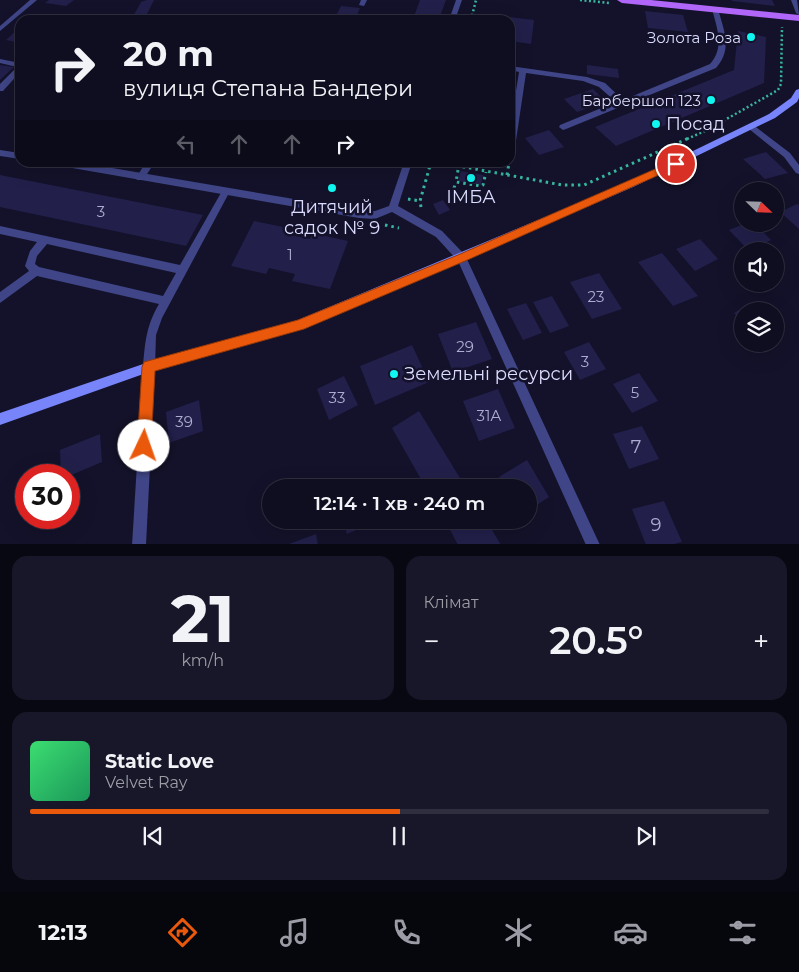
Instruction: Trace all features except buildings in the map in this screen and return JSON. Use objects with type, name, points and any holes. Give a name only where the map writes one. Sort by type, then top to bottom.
[{"type":"main road","points":[[622,0],[671,2],[799,18]]},
{"type":"street","points":[[16,15],[34,0]]},
{"type":"street","points":[[454,15],[459,0]]},
{"type":"street","points":[[794,0],[799,13]]},
{"type":"street","points":[[563,127],[712,66],[721,58],[723,45],[715,9]]},
{"type":"street","points":[[0,29],[15,16]]},
{"type":"street","points":[[0,61],[15,66]]},
{"type":"street","points":[[515,69],[584,79],[602,85],[622,103]]},
{"type":"street","points":[[515,122],[523,70]]},
{"type":"street","points":[[0,88],[15,72]]},
{"type":"street","points":[[0,419],[148,367],[299,325],[462,258],[630,185],[752,127],[794,100],[799,92]]},
{"type":"street","points":[[752,127],[787,155],[799,171]]},
{"type":"street","points":[[0,153],[15,155]]},
{"type":"street","points":[[82,167],[225,193],[359,214],[375,215],[393,208]]},
{"type":"street","points":[[140,178],[148,167]]},
{"type":"street","points":[[393,208],[406,167]]},
{"type":"street","points":[[139,544],[151,335],[166,301],[225,193]]},
{"type":"street","points":[[393,208],[439,234],[462,258],[593,544]]},
{"type":"street","points":[[0,230],[184,270]]},
{"type":"street","points":[[45,240],[30,260],[30,266],[36,271],[166,301]]},
{"type":"street","points":[[0,298],[36,271]]},
{"type":"path","points":[[472,15],[476,0]]},
{"type":"path","points":[[462,167],[562,185],[584,185],[707,130],[778,90],[780,84],[782,20]]},
{"type":"path","points":[[424,210],[420,206],[420,201],[430,167]]},
{"type":"path","points":[[507,175],[508,167]]},
{"type":"path","points":[[454,188],[458,170]]},
{"type":"path","points":[[456,182],[481,186],[483,185],[486,172]]},
{"type":"place","name":"Золота Роза","points":[[751,37]]},
{"type":"place","name":"Барбершоп 123","points":[[711,100]]},
{"type":"place","name":"Посад","points":[[656,124]]},
{"type":"place","name":"ІМБА","points":[[471,178]]},
{"type":"place","name":"Дитячий садок № 9","points":[[332,188]]},
{"type":"place","name":"Земельні ресурси","points":[[394,374]]},
{"type":"route","points":[[144,446],[148,367],[299,325],[462,258],[676,164]]}]
